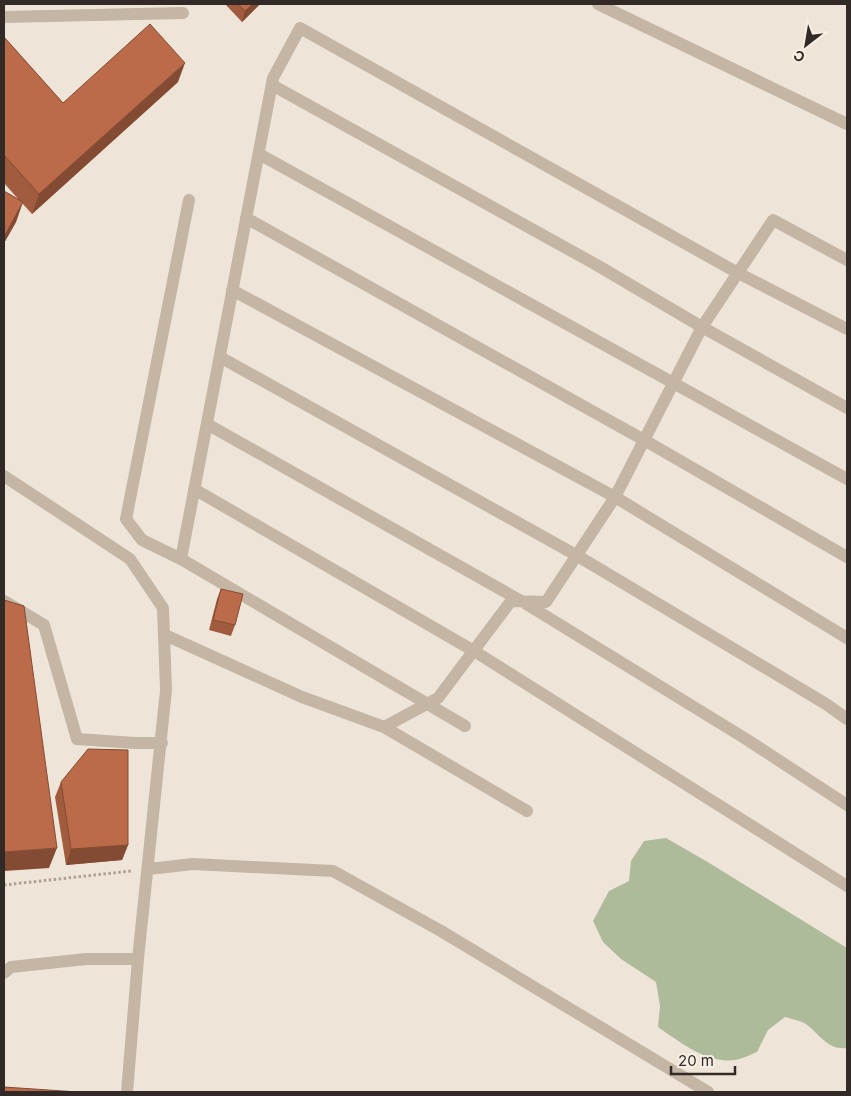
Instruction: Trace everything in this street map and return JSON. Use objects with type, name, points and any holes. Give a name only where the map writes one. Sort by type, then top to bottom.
[{"type":"lane","points":[[598,4],[847,124]]},
{"type":"lane","points":[[4,17],[183,13]]},
{"type":"lane","points":[[181,559],[273,78],[300,28],[738,273],[847,329]]},
{"type":"lane","points":[[272,85],[595,264],[702,327],[847,408]]},
{"type":"lane","points":[[259,154],[847,479]]},
{"type":"lane","points":[[189,200],[126,519],[142,540],[181,559],[465,726]]},
{"type":"lane","points":[[246,218],[644,440],[847,557]]},
{"type":"lane","points":[[384,727],[438,698],[512,601],[546,602],[615,498],[702,327],[773,220],[847,260]]},
{"type":"lane","points":[[232,290],[615,498],[847,638]]},
{"type":"lane","points":[[220,357],[576,556],[826,704],[847,719]]},
{"type":"lane","points":[[207,424],[523,602],[746,739],[847,805]]},
{"type":"lane","points":[[4,476],[130,559],[164,608],[166,690],[162,743],[138,959],[127,1092]]},
{"type":"lane","points":[[194,489],[474,651],[847,886]]},
{"type":"lane","points":[[4,601],[44,625],[77,739],[162,743]]},
{"type":"lane","points":[[164,635],[302,697],[384,727],[527,811]]},
{"type":"lane","points":[[149,869],[192,864],[333,871],[441,931],[708,1092]]},
{"type":"lane","points":[[4,973],[11,967],[86,960],[138,959]]},
{"type":"path","points":[[4,885],[149,869]]},
{"type":"green space","points":[[666,838],[847,948],[847,1048],[833,1046],[822,1039],[809,1026],[785,1017],[768,1030],[757,1052],[738,1059],[714,1059],[694,1051],[658,1027],[660,1006],[656,982],[621,959],[603,942],[593,921],[609,891],[629,881],[631,861],[644,841]]},
{"type":"building","points":[[238,4],[253,4],[245,11]]},
{"type":"building","points":[[150,24],[185,63],[39,194],[4,155],[4,37],[63,103]]},
{"type":"building","points":[[4,191],[23,202],[4,237]]},
{"type":"building","points":[[221,589],[243,594],[235,625],[213,620]]},
{"type":"building","points":[[4,600],[24,606],[57,848],[4,852]]},
{"type":"building","points":[[88,749],[128,750],[128,845],[71,849],[61,782]]},
{"type":"building","points":[[4,1087],[78,1092],[4,1092]]}]
